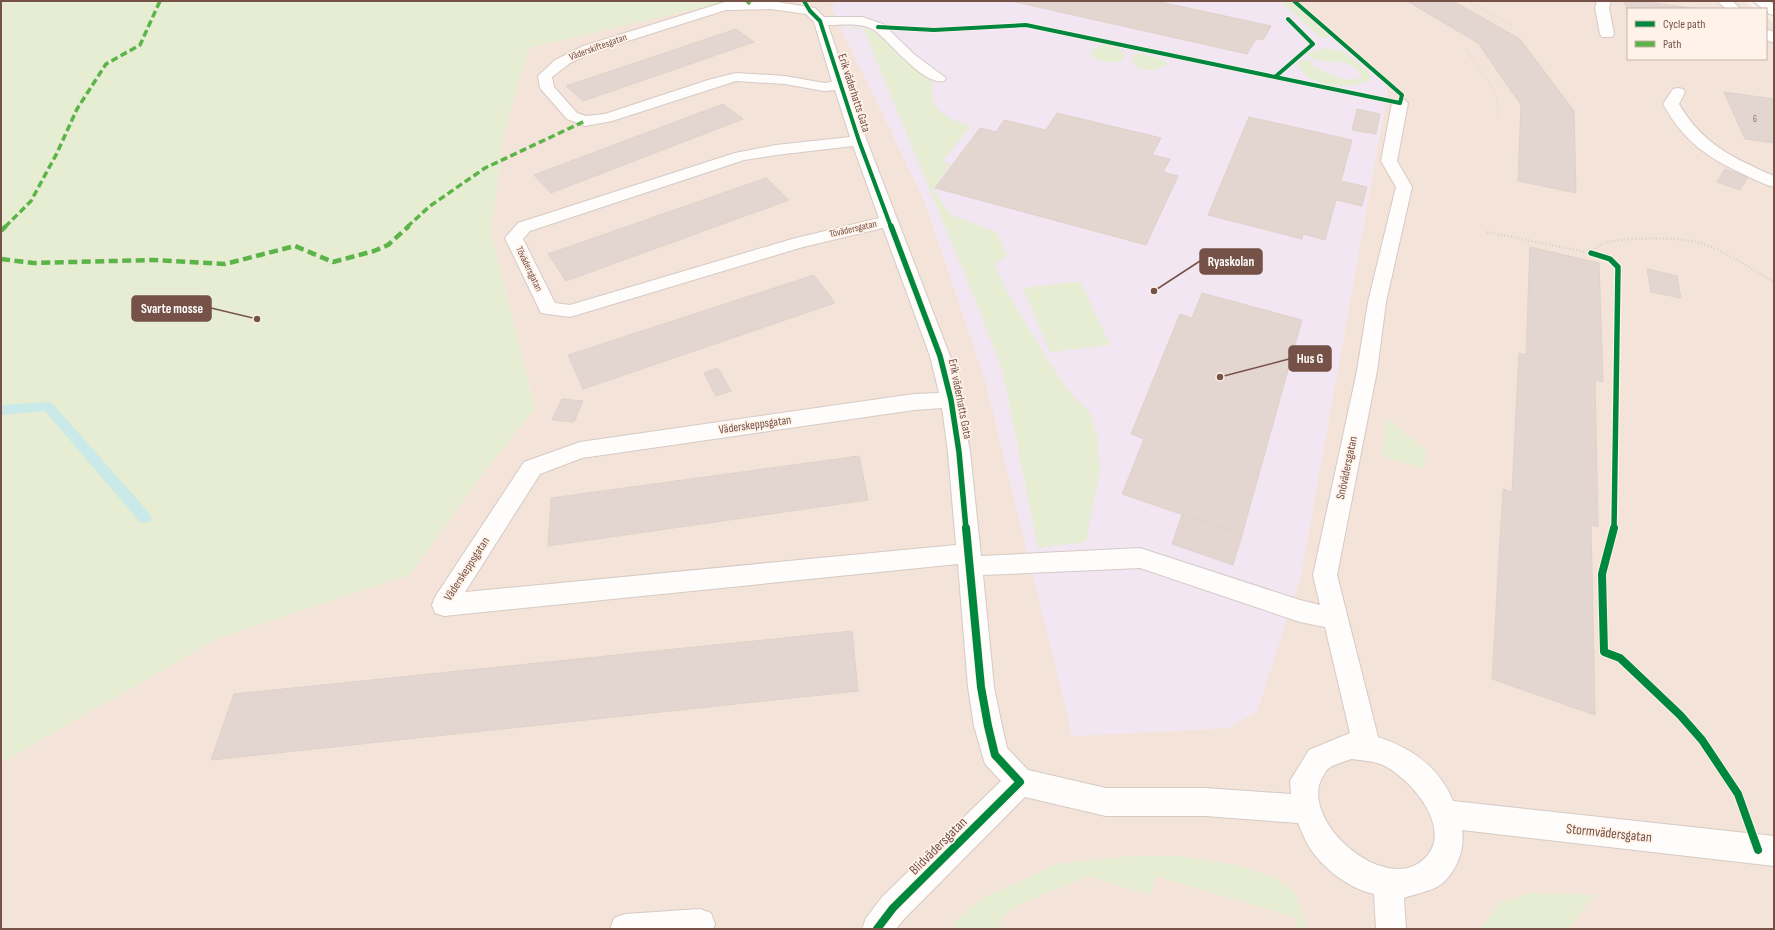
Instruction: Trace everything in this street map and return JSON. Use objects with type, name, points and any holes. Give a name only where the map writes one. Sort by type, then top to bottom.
[{"type":"street","points":[[1604,1],[1602,8],[1607,34]]},
{"type":"street","points":[[1724,1],[1733,8]]},
{"type":"street","points":[[1760,1],[1774,11]]},
{"type":"street","name":"Väderskiftesgatan","points":[[815,16],[771,5],[750,4],[725,6],[708,10],[568,57],[554,66],[546,76],[547,88],[572,116],[585,121],[607,118],[712,83],[736,77],[785,80],[824,87],[840,85]]},
{"type":"street","points":[[815,16],[862,21],[878,27],[910,58],[939,78]]},
{"type":"street","name":"Erik väderhatts Gata","points":[[815,16],[859,142],[940,356],[951,400],[970,560],[981,687],[988,726],[995,755],[1020,782]]},
{"type":"street","points":[[1678,92],[1671,104],[1680,122],[1699,143],[1715,154],[1774,182]]},
{"type":"street","name":"Snövädersgatan","points":[[1366,747],[1325,575],[1367,371],[1377,302],[1404,187],[1388,161],[1400,103]]},
{"type":"street","name":"Tövädersgatan","points":[[859,142],[776,150],[741,156],[524,227],[514,238],[548,309],[570,310],[798,243],[889,221]]},
{"type":"street","name":"Väderskeppsgatan","points":[[951,400],[914,402],[580,450],[532,468],[444,605],[970,560]]},
{"type":"street","points":[[970,560],[1140,558],[1300,611],[1336,619]]},
{"type":"street","points":[[1342,747],[1366,747],[1394,757],[1414,770],[1430,787],[1445,814],[1448,841],[1442,862],[1425,877],[1407,882],[1388,883],[1370,878],[1352,869],[1335,857],[1322,843],[1312,826],[1305,809],[1303,793],[1306,778],[1312,765],[1322,755],[1342,747]]},
{"type":"street","points":[[1020,782],[1106,802],[1205,802],[1305,809]]},
{"type":"street","name":"Blidvädersgatan","points":[[877,929],[893,908],[1020,782]]},
{"type":"street","name":"Stormvädersgatan","points":[[1445,814],[1766,850]]},
{"type":"street","points":[[1388,883],[1391,929]]},
{"type":"street","points":[[625,929],[698,926]]},
{"type":"path","points":[[1467,1],[1512,25]]},
{"type":"path","points":[[1465,48],[1491,85],[1497,99],[1498,117]]},
{"type":"path","points":[[1487,232],[1591,253],[1610,259],[1618,267],[1615,524],[1602,574],[1604,652],[1620,658],[1680,715],[1702,740],[1738,794],[1766,850]]},
{"type":"path","points":[[1591,253],[1601,245],[1629,240],[1679,239],[1699,243],[1716,250],[1774,282]]},
{"type":"shaded area","points":[[729,1],[838,1],[831,7],[924,200],[986,383],[1073,736],[1227,728],[1257,712],[1301,575],[1389,84],[1287,1],[1744,1],[1754,8],[1627,8],[1627,60],[1767,60],[1767,18],[1774,23],[1774,929],[1,929],[1,763],[217,639],[410,575],[482,475],[535,408],[491,231],[505,129],[529,47]]},
{"type":"shaded area","points":[[838,1],[1287,1],[1389,84],[1301,575],[1257,712],[1227,728],[1072,736],[986,383],[924,200],[831,7]]},
{"type":"green space","points":[[1,1],[729,1],[529,48],[505,129],[491,231],[535,408],[482,475],[410,575],[217,639],[1,763]]},
{"type":"green space","points":[[1280,1],[1289,1],[1330,37],[1321,38]]},
{"type":"green space","points":[[854,27],[863,28],[844,30]]},
{"type":"green space","points":[[863,28],[870,30],[884,39],[907,63],[932,82],[932,99],[944,115],[971,126],[942,162],[951,164],[933,189],[951,215],[997,232],[1007,256],[994,265],[1007,292],[1046,357],[1070,393],[1090,412],[1097,435],[1100,470],[1086,542],[1038,548],[1003,372],[977,304]]},
{"type":"green space","points":[[1102,45],[1120,49],[1125,58],[1122,61],[1110,62],[1098,60],[1091,56],[1093,50]]},
{"type":"green space","points":[[1323,48],[1343,51],[1367,71],[1370,75],[1369,80],[1361,83],[1340,86],[1318,82],[1308,77],[1302,71],[1298,63],[1300,60],[1308,60],[1313,63],[1311,65],[1343,79],[1350,80],[1362,76],[1358,70],[1348,64],[1318,60],[1306,55]]},
{"type":"green space","points":[[1140,53],[1164,60],[1168,64],[1153,70],[1142,69],[1133,63],[1131,58]]},
{"type":"green space","points":[[1080,281],[1110,345],[1050,352],[1023,288]]},
{"type":"green space","points":[[1386,418],[1427,451],[1423,469],[1382,456]]},
{"type":"green space","points":[[1128,856],[1181,856],[1232,864],[1276,878],[1295,893],[1308,929],[1296,929],[1297,918],[1156,876],[1150,895],[1088,876],[1012,908],[1002,919],[1000,929],[954,929],[953,922],[982,899],[1056,864]]},
{"type":"green space","points":[[1531,893],[1595,895],[1568,929],[1481,929],[1499,903]]},
{"type":"building","points":[[1011,1],[1156,1],[1271,26],[1263,40],[1256,39],[1247,54]]},
{"type":"building","points":[[1407,1],[1453,1],[1520,39],[1574,111],[1576,193],[1518,181],[1521,105],[1478,43]]},
{"type":"building","points":[[1624,1],[1638,1],[1692,8],[1627,8],[1627,10]]},
{"type":"building","points":[[736,29],[754,42],[583,101],[566,86]]},
{"type":"building","points":[[1724,92],[1774,99],[1774,143],[1745,139]]},
{"type":"building","points":[[723,104],[743,119],[551,193],[534,175]]},
{"type":"building","points":[[1357,109],[1380,114],[1376,134],[1352,130]]},
{"type":"building","points":[[1057,113],[1161,138],[1152,155],[1170,159],[1163,172],[1178,176],[1146,245],[935,188],[980,128],[996,132],[1004,120],[1046,130]]},
{"type":"building","points":[[1249,117],[1352,140],[1341,181],[1367,187],[1362,206],[1336,200],[1325,240],[1303,234],[1302,239],[1208,215]]},
{"type":"building","points":[[1725,169],[1748,177],[1740,190],[1717,182]]},
{"type":"building","points":[[766,178],[789,200],[566,281],[548,254]]},
{"type":"building","points":[[1530,247],[1599,263],[1603,382],[1595,380],[1598,527],[1591,525],[1595,715],[1492,679],[1503,489],[1512,492],[1519,353],[1526,355]]},
{"type":"building","points":[[1647,269],[1677,276],[1681,298],[1651,292]]},
{"type":"building","points":[[814,275],[835,303],[583,389],[568,355]]},
{"type":"building","points":[[1202,293],[1302,320],[1242,535],[1122,494],[1144,439],[1131,434],[1180,314],[1192,318]]},
{"type":"building","points":[[718,368],[731,391],[716,396],[704,373]]},
{"type":"building","points":[[562,399],[583,401],[574,422],[552,420]]},
{"type":"building","points":[[859,456],[868,500],[548,546],[551,498]]},
{"type":"building","points":[[1182,515],[1242,535],[1233,565],[1172,544]]},
{"type":"building","points":[[852,631],[858,691],[211,760],[234,694]]},
{"type":"waterway","points":[[1,410],[48,406],[145,518]]},
{"type":"marked path","points":[[1,231],[31,201],[57,153],[77,109],[106,64],[140,45],[160,1]]},
{"type":"marked path","points":[[747,1],[750,4]]},
{"type":"marked path","points":[[1,259],[33,263],[153,260],[225,264],[295,246],[333,262],[374,251],[388,245],[430,206],[485,168],[585,121]]},
{"type":"cycle path","points":[[804,1],[810,11],[820,21],[859,141],[940,356],[951,400],[959,452],[981,687],[988,726],[995,755],[1020,782],[893,908],[877,929]]},
{"type":"cycle path","points":[[1275,77],[1400,103],[1402,95],[1294,1]]},
{"type":"cycle path","points":[[878,27],[934,30],[1026,25],[1275,77],[1313,44],[1288,19]]},
{"type":"cycle path","points":[[1591,253],[1610,259],[1618,267],[1615,524],[1602,574],[1604,652],[1620,658],[1680,715],[1702,740],[1738,794],[1758,850]]},
{"type":"place","name":"Ryaskolan","points":[[1154,291]]},
{"type":"place","name":"Svarte mosse","points":[[257,319]]},
{"type":"place","name":"Hus G","points":[[1220,377]]}]
